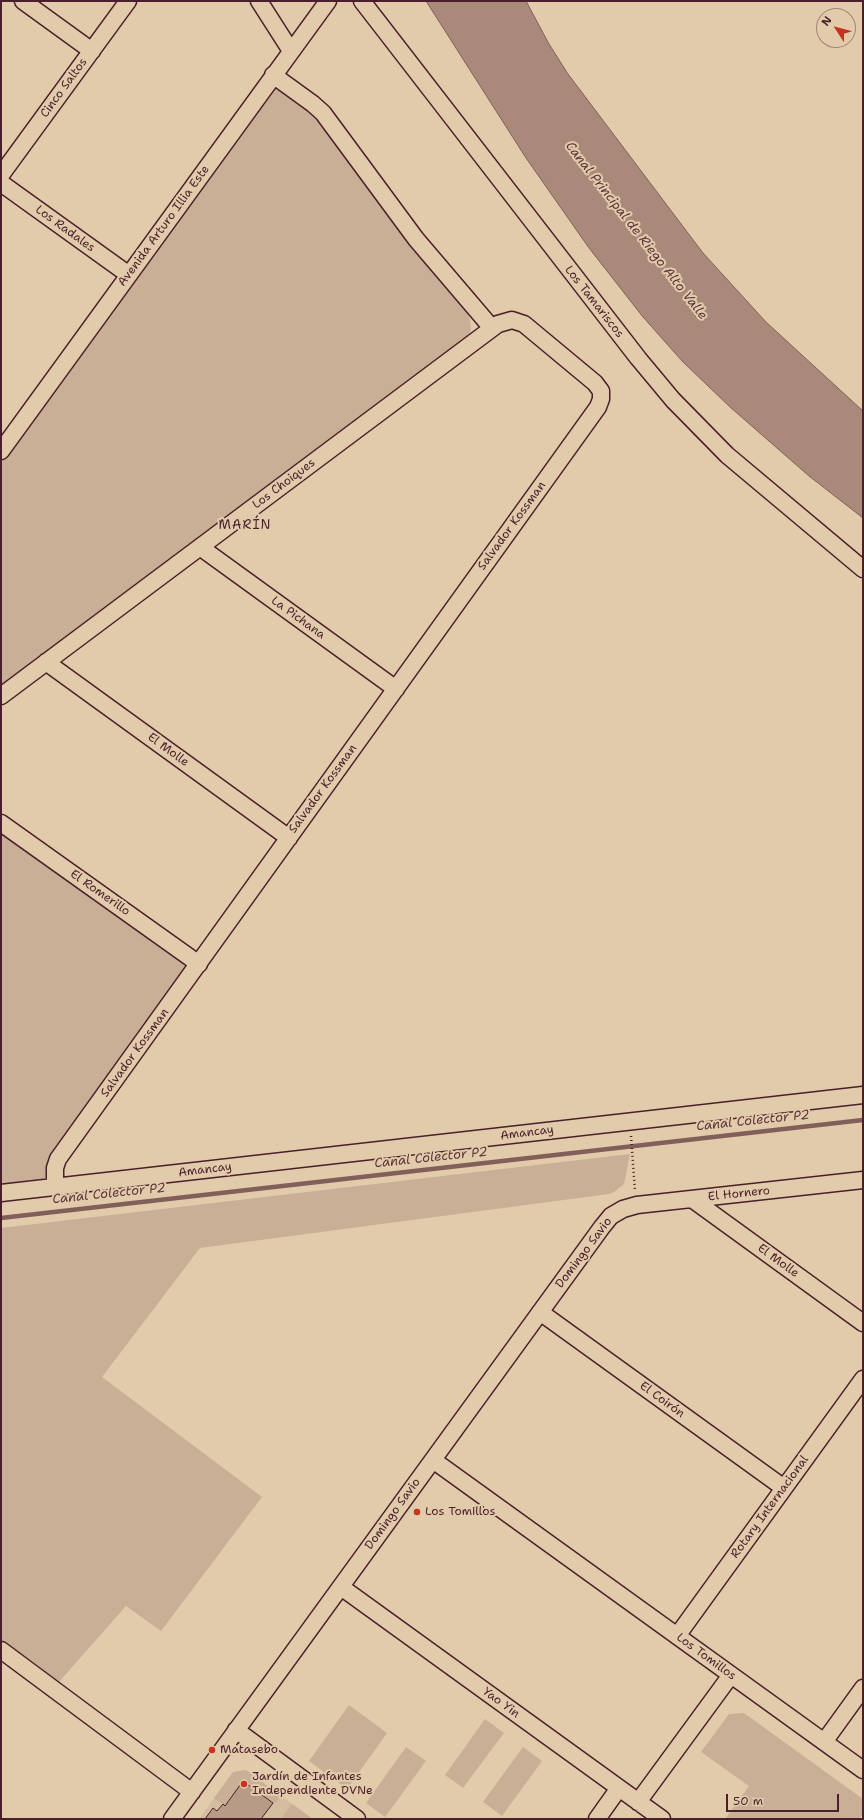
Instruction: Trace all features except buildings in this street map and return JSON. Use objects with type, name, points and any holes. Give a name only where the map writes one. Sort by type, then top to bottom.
[{"type":"street","points":[[23,1],[92,51]]},
{"type":"street","name":"Cinco Saltos","points":[[1,175],[128,1]]},
{"type":"street","points":[[259,1],[291,51]]},
{"type":"street","name":"Avenida Arturo Illia Este","points":[[1,451],[328,1]]},
{"type":"street","name":"Los Tamariscos","points":[[362,1],[638,358],[673,400],[727,455],[863,569]]},
{"type":"street","points":[[273,75],[323,113],[416,239],[491,328]]},
{"type":"street","name":"Los Radales","points":[[1,183],[129,275]]},
{"type":"street","name":"Los Choiques","points":[[1,696],[491,328],[512,320],[524,324],[595,383],[602,395]]},
{"type":"street","name":"Salvador Kossman","points":[[55,1187],[55,1168],[58,1159],[598,407],[602,395]]},
{"type":"street","name":"La Pichana","points":[[200,546],[396,689]]},
{"type":"street","name":"El Molle","points":[[46,662],[289,838]]},
{"type":"street","name":"El Romerillo","points":[[1,823],[199,964]]},
{"type":"street","name":"Amancay","points":[[1,1193],[863,1094]]},
{"type":"street","name":"El Hornero","points":[[617,1212],[637,1205],[863,1180]]},
{"type":"street","name":"El Molle","points":[[692,1199],[863,1323]]},
{"type":"street","name":"Domingo Savio","points":[[172,1819],[602,1227],[617,1212]]},
{"type":"street","name":"El Coirón","points":[[540,1312],[784,1488]]},
{"type":"street","name":"Rotary Internacional","points":[[677,1636],[863,1379]]},
{"type":"street","name":"Los Tomillos","points":[[433,1460],[863,1770]]},
{"type":"street","name":"Yao Yin","points":[[341,1587],[662,1819]]},
{"type":"street","points":[[1,1650],[192,1792]]},
{"type":"street","points":[[638,1802],[731,1675]]},
{"type":"street","points":[[824,1742],[863,1688]]},
{"type":"street","points":[[236,1730],[356,1819]]},
{"type":"street","points":[[597,1819],[619,1788]]},
{"type":"path","points":[[630,1129],[637,1205]]},
{"type":"shaded area","points":[[277,82],[311,107],[466,310],[470,320],[471,330],[469,335],[1,688],[1,463]]},
{"type":"shaded area","points":[[1,831],[190,965],[44,1179],[40,1182],[1,1187]]},
{"type":"shaded area","points":[[630,1154],[624,1184],[609,1194],[200,1248],[102,1377],[262,1497],[161,1631],[126,1606],[58,1683],[1,1640],[1,1228]]},
{"type":"shaded area","points":[[349,1705],[387,1733],[347,1789],[309,1761]]},
{"type":"shaded area","points":[[744,1713],[863,1799],[863,1814],[859,1819],[725,1819],[749,1786],[701,1752],[729,1714]]},
{"type":"shaded area","points":[[485,1719],[504,1733],[463,1788],[445,1775]]},
{"type":"shaded area","points":[[406,1747],[426,1761],[385,1817],[366,1803]]},
{"type":"shaded area","points":[[523,1747],[542,1761],[502,1816],[483,1802]]},
{"type":"shaded area","name":"Jardín de Infantes Independiente DVNe","points":[[246,1770],[313,1819],[199,1819],[233,1772]]},
{"type":"shaded area","points":[[246,1770],[281,1796],[275,1804],[243,1781],[225,1806],[214,1798],[233,1772]]},
{"type":"shaded area","points":[[292,1804],[313,1819],[281,1819]]},
{"type":"water","name":"Canal Principal de Riego Alto Valle","points":[[426,1],[526,1],[549,44],[568,74],[703,253],[766,322],[863,411],[863,518],[809,476],[730,407],[683,362],[643,317],[589,248],[526,158]]},
{"type":"waterway","name":"Canal Colector P2","points":[[1,1218],[863,1120]]},
{"type":"place","name":"Los Tomillos","points":[[417,1512]]},
{"type":"place","name":"Matasebo","points":[[212,1750]]},
{"type":"place","name":"Jardín de Infantes Independiente DVNe","points":[[244,1784]]},
{"type":"district","name":"MARÍN","points":[[245,526]]}]
